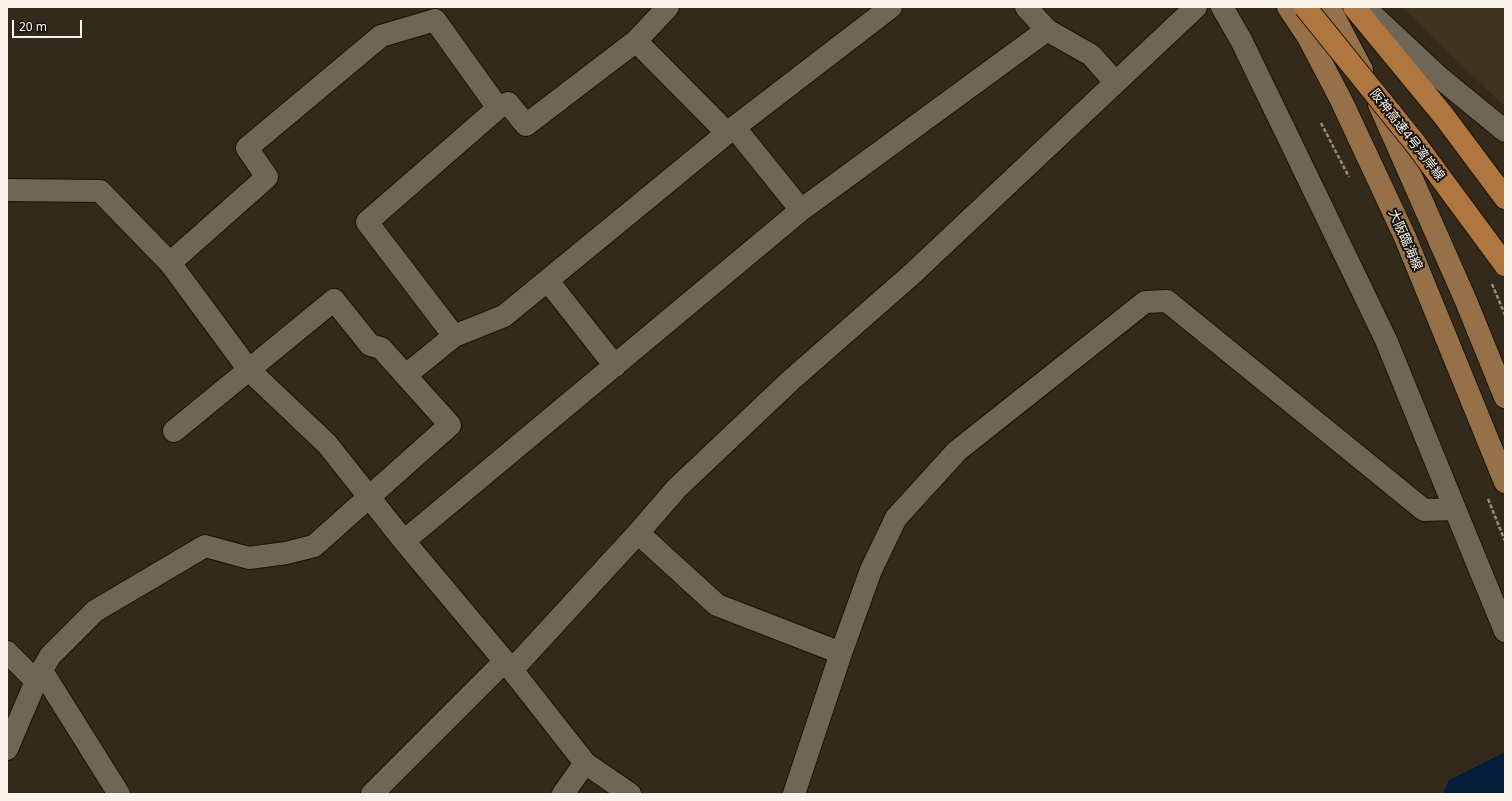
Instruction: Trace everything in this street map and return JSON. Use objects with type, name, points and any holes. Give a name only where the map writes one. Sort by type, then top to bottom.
[{"type":"highway","name":"阪神高速4号湾岸線","points":[[1305,7],[1415,143],[1505,265]]},
{"type":"highway","points":[[1354,7],[1443,115],[1505,198]]},
{"type":"main road","name":"大阪臨海線","points":[[1288,7],[1308,37],[1341,100],[1405,237],[1505,482]]},
{"type":"main road","points":[[1330,7],[1388,124],[1466,301],[1505,397]]},
{"type":"street","points":[[454,336],[367,222],[498,108],[508,103],[526,125],[636,41],[668,7]]},
{"type":"street","points":[[406,375],[454,336],[504,316],[730,131],[891,7]]},
{"type":"street","points":[[1026,7],[1047,30],[1091,55],[1115,82]]},
{"type":"street","points":[[372,794],[509,666],[638,533],[677,488],[790,381],[911,275],[1196,7]]},
{"type":"street","points":[[1222,7],[1241,40],[1285,129],[1386,340],[1505,631]]},
{"type":"street","points":[[1364,7],[1439,77],[1505,130]]},
{"type":"street","points":[[170,263],[267,177],[247,148],[381,36],[435,20],[498,108]]},
{"type":"street","points":[[404,541],[801,210],[1047,30]]},
{"type":"street","points":[[636,41],[730,131],[801,210]]},
{"type":"street","points":[[7,190],[100,191],[170,263],[249,370],[326,444],[404,541],[509,666],[585,763],[630,794]]},
{"type":"street","points":[[548,281],[615,366]]},
{"type":"street","points":[[7,749],[39,676],[50,656],[95,611],[205,546],[249,558],[286,553],[314,546],[450,425],[382,348],[370,345],[334,300],[174,431]]},
{"type":"street","points":[[794,794],[841,653],[871,570],[896,518],[957,451],[1144,302],[1167,301],[1424,510],[1455,509]]},
{"type":"street","points":[[638,533],[717,605],[841,653]]},
{"type":"street","points":[[7,652],[39,676],[119,794]]},
{"type":"street","points":[[563,794],[585,763]]},
{"type":"shaded area","points":[[1402,7],[1505,7],[1505,107]]},
{"type":"water","points":[[1505,752],[1505,794],[1443,794],[1449,780]]}]
